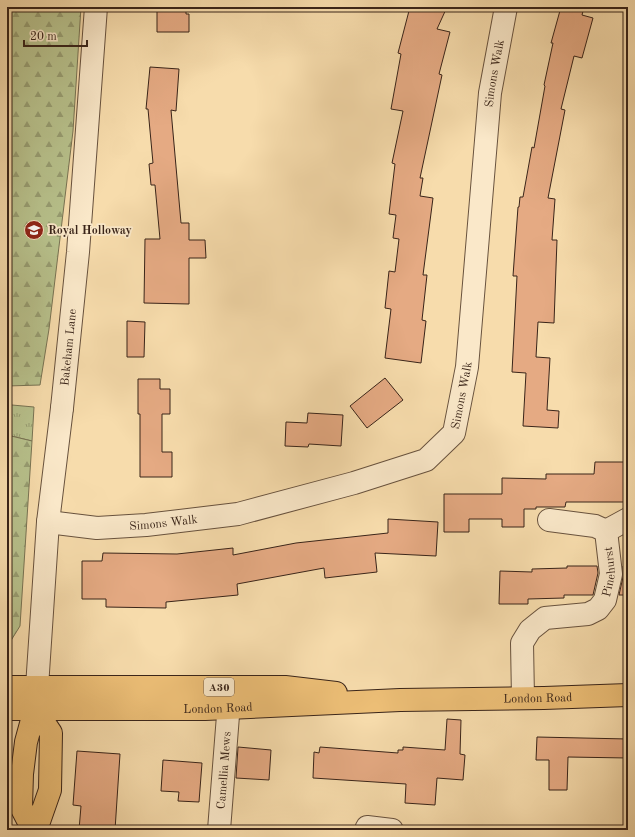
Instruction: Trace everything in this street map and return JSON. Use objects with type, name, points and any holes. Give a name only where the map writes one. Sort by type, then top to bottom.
[{"type":"main road","name":"A30","points":[[7,687],[37,687]]},
{"type":"main road","name":"London Road","points":[[37,687],[230,698],[400,700],[628,695]]},
{"type":"main road","points":[[33,830],[21,807],[22,774],[26,742],[35,709],[37,687]]},
{"type":"main road","name":"London Road","points":[[35,709],[230,698]]},
{"type":"main road","name":"A30","points":[[7,709],[35,709]]},
{"type":"main road","points":[[35,709],[51,733],[50,790],[36,830]]},
{"type":"street","name":"Bakeham Lane","points":[[37,687],[48,522],[62,408],[78,252],[96,7]]},
{"type":"street","name":"Simons Walk","points":[[48,522],[97,528],[146,525],[238,514],[354,483],[426,460],[454,433],[467,367],[490,93],[506,7]]},
{"type":"street","name":"Pinehurst","points":[[606,531],[628,518]]},
{"type":"street","name":"Pinehurst","points":[[549,520],[595,526],[606,531]]},
{"type":"street","name":"Pinehurst","points":[[523,698],[522,643],[530,630],[545,618],[588,614],[598,609],[605,600],[611,574],[606,531]]},
{"type":"street","name":"Camellia Mews","points":[[219,830],[230,698]]},
{"type":"street","points":[[366,830],[367,826],[392,830]]},
{"type":"green space","name":"Royal Holloway","points":[[7,7],[81,7],[73,131],[49,329],[40,385],[7,386]]},
{"type":"green space","points":[[7,406],[34,407],[32,441],[7,435]]},
{"type":"green space","points":[[7,435],[32,441],[20,626],[7,647]]},
{"type":"green space","points":[[7,760],[8,769],[9,830],[7,830]]},
{"type":"building","points":[[157,7],[186,7],[186,14],[189,14],[189,32],[157,32]]},
{"type":"building","points":[[410,7],[447,7],[437,29],[450,32],[439,74],[442,75],[420,178],[423,178],[420,196],[433,198],[423,275],[427,275],[422,320],[426,321],[421,363],[385,358],[391,309],[385,308],[389,271],[395,272],[399,239],[393,238],[396,215],[389,214],[395,164],[392,163],[403,111],[391,109],[401,54],[398,53]]},
{"type":"building","points":[[561,7],[584,7],[582,15],[593,18],[582,58],[574,56],[561,109],[565,110],[548,198],[555,199],[552,240],[557,240],[554,323],[538,322],[536,357],[550,358],[547,410],[559,411],[558,428],[523,426],[526,373],[512,372],[517,276],[513,276],[518,207],[520,197],[523,197],[532,147],[534,148],[544,85],[553,43],[551,43]]},
{"type":"building","points":[[150,67],[179,69],[176,111],[171,110],[181,223],[189,223],[189,240],[205,240],[206,258],[189,258],[189,304],[144,303],[145,239],[160,239],[155,185],[151,185],[149,164],[153,163],[148,109],[146,109]]},
{"type":"building","points":[[127,321],[145,322],[144,357],[127,357]]},
{"type":"building","points":[[385,378],[403,400],[367,428],[350,406]]},
{"type":"building","points":[[138,379],[160,379],[160,389],[170,389],[170,414],[162,414],[162,452],[172,452],[172,477],[140,477],[140,414],[138,414]]},
{"type":"building","points":[[308,413],[343,415],[341,446],[309,444],[308,447],[285,446],[286,422],[307,423]]},
{"type":"building","points":[[595,462],[628,462],[628,502],[566,502],[565,507],[536,507],[536,509],[524,509],[524,527],[502,527],[502,519],[469,519],[469,532],[444,532],[444,494],[502,494],[502,478],[546,479],[546,474],[594,474]]},
{"type":"building","points":[[388,519],[438,522],[436,556],[375,553],[377,572],[325,578],[324,568],[237,584],[238,595],[166,602],[166,608],[106,607],[106,599],[82,599],[82,561],[102,561],[103,553],[177,554],[233,548],[233,555],[296,543],[388,533]]},
{"type":"building","points":[[567,566],[597,566],[598,573],[593,595],[564,595],[564,598],[528,599],[528,604],[499,604],[500,571],[532,572],[532,569],[567,568]]},
{"type":"building","points":[[623,566],[628,566],[628,595],[619,595],[623,577]]},
{"type":"building","points":[[447,719],[461,720],[460,754],[465,755],[463,780],[437,778],[435,805],[405,803],[406,784],[313,778],[314,752],[319,753],[320,747],[398,753],[398,750],[403,750],[403,747],[445,750]]},
{"type":"building","points":[[537,737],[628,739],[628,758],[568,757],[567,790],[549,790],[549,760],[536,760]]},
{"type":"building","points":[[238,747],[271,750],[269,780],[236,778]]},
{"type":"building","points":[[77,751],[120,754],[115,830],[79,830],[81,806],[73,805]]},
{"type":"building","points":[[163,760],[202,763],[199,802],[178,801],[179,792],[161,791]]},
{"type":"place","name":"Royal Holloway","points":[[34,230]]}]
